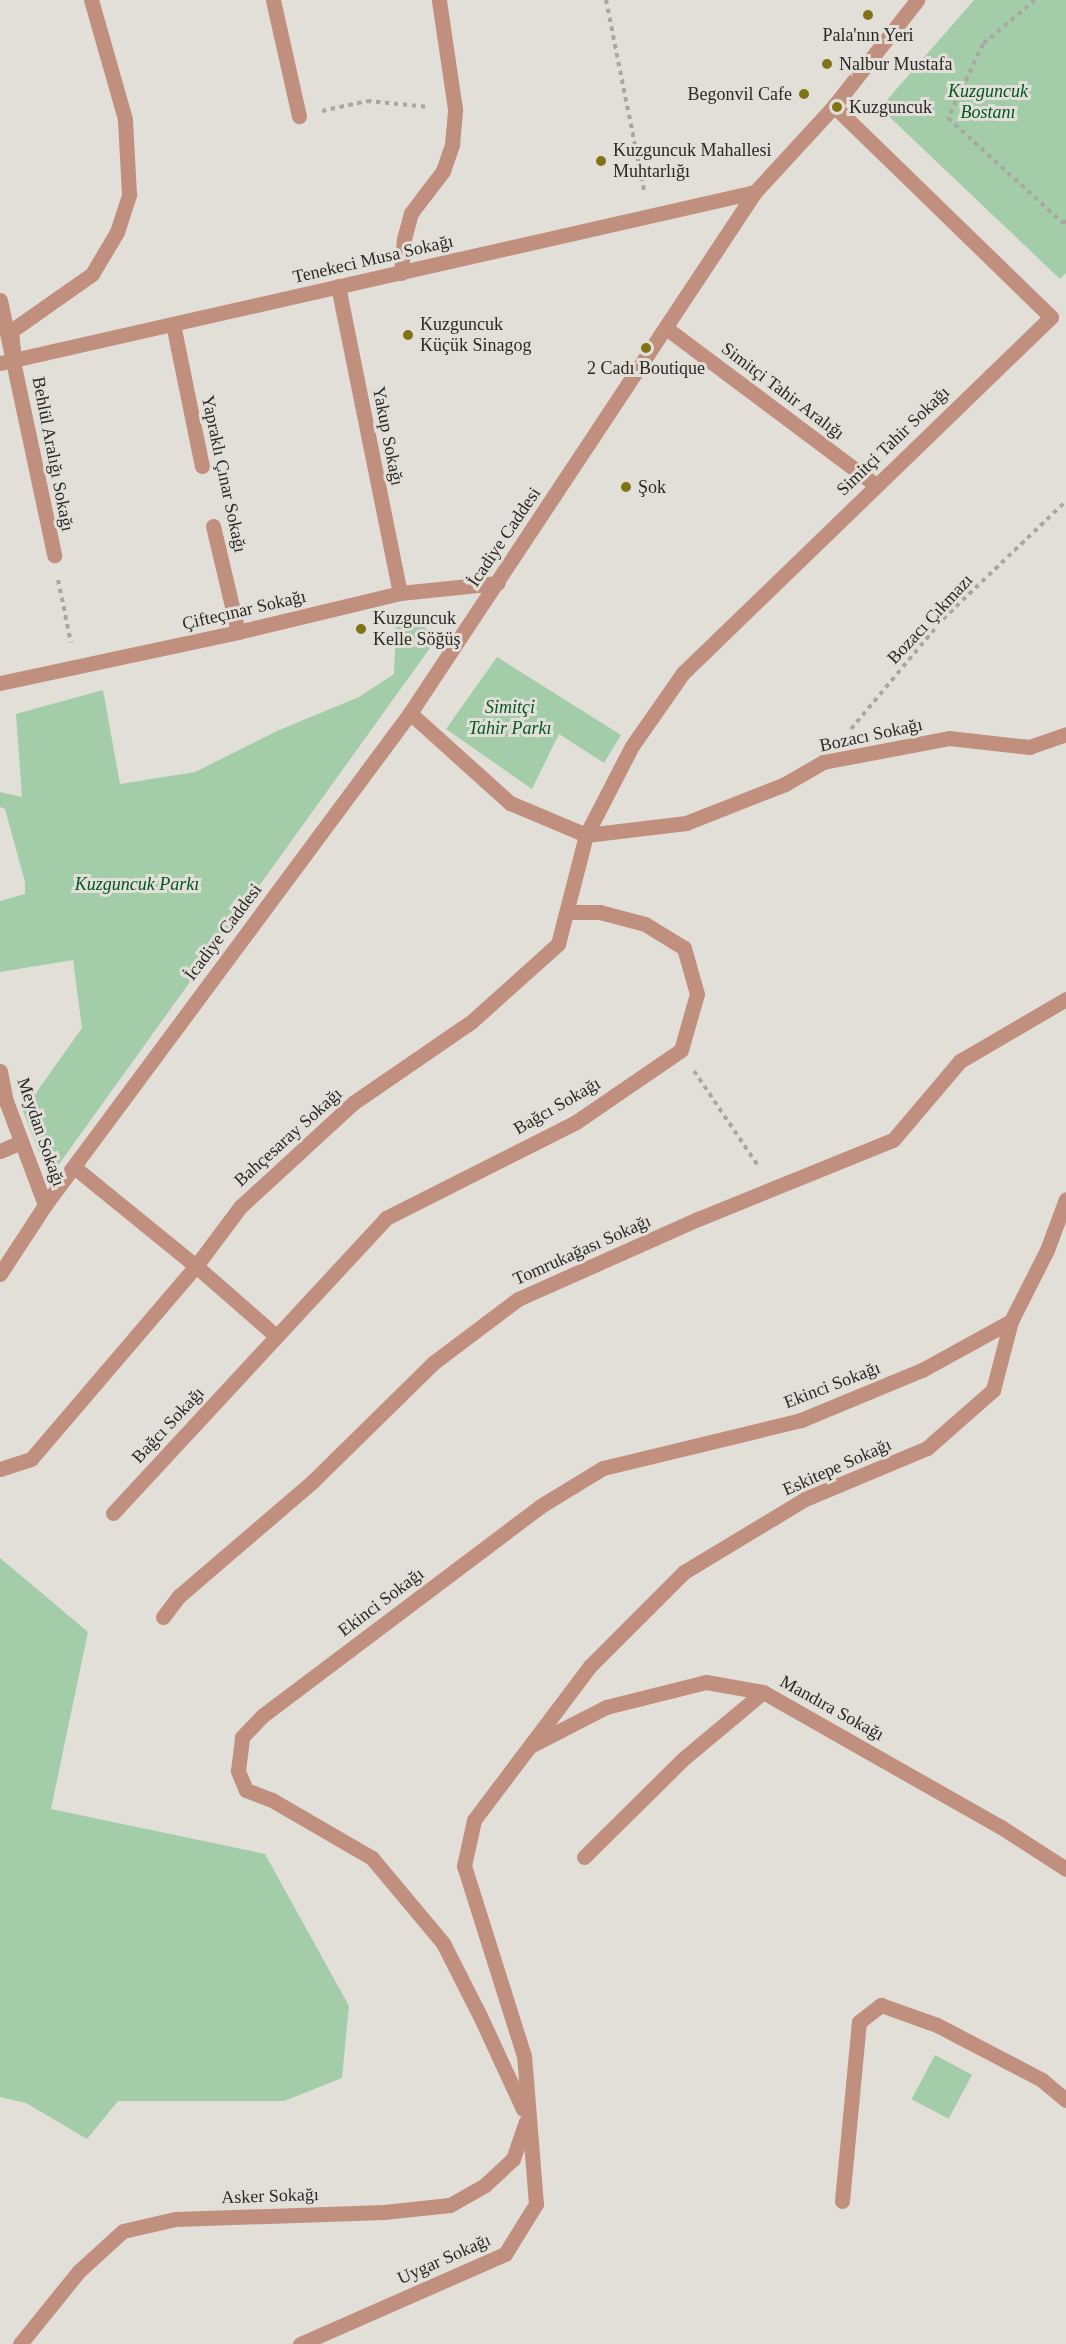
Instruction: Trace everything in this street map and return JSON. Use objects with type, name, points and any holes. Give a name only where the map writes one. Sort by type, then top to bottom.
[{"type":"street","points":[[7,361],[11,331],[92,274],[117,232],[129,194],[125,119],[91,0]]},
{"type":"street","points":[[273,0],[299,116]]},
{"type":"street","points":[[401,273],[404,239],[411,213],[443,171],[452,145],[455,109],[439,0]]},
{"type":"street","name":"İcadiye Caddesi","points":[[0,1274],[45,1205],[410,713],[755,192],[834,106],[917,0]]},
{"type":"street","name":"Simitçi Tahir Sokağı","points":[[586,836],[632,746],[683,673],[1051,317],[834,106]]},
{"type":"street","name":"Tenekeci Musa Sokağı","points":[[7,361],[755,192]]},
{"type":"street","name":"Yakup Sokağı","points":[[338,286],[400,593]]},
{"type":"street","points":[[0,300],[7,361]]},
{"type":"street","name":"Yapraklı Çınar Sokağı","points":[[173,324],[202,466]]},
{"type":"street","name":"Simitçi Tahir Aralığı","points":[[666,328],[876,485]]},
{"type":"street","name":"Behlül Aralığı Sokağı","points":[[7,361],[54,555]]},
{"type":"street","name":"Yapraklı Çınar Sokağı","points":[[213,526],[238,632]]},
{"type":"street","name":"Çifteçınar Sokağı","points":[[0,683],[238,632],[400,593],[497,583]]},
{"type":"street","points":[[410,713],[510,803],[586,836]]},
{"type":"street","name":"Bozacı Sokağı","points":[[586,836],[686,823],[784,784],[823,762],[949,738],[1029,747],[1066,734]]},
{"type":"street","name":"Bahçesaray Sokağı","points":[[0,1468],[31,1459],[196,1266],[240,1207],[353,1103],[471,1022],[558,944],[586,836]]},
{"type":"street","points":[[568,912],[600,912],[645,924],[684,948],[697,994],[681,1050]]},
{"type":"street","name":"Tomrukağası Sokağı","points":[[163,1617],[179,1596],[312,1482],[433,1364],[518,1299],[893,1140],[960,1060],[1066,999]]},
{"type":"street","name":"Bağcı Sokağı","points":[[112,1513],[386,1218],[576,1122],[681,1050]]},
{"type":"street","name":"Meydan Sokağı","points":[[0,1071],[6,1101],[45,1205]]},
{"type":"street","points":[[0,1151],[21,1142]]},
{"type":"street","points":[[74,1167],[196,1266],[276,1336]]},
{"type":"street","name":"Eskitepe Sokağı","points":[[526,1748],[591,1665],[684,1572],[805,1499],[927,1448],[993,1390],[1011,1321],[1047,1250],[1066,1199]]},
{"type":"street","name":"Ekinci Sokağı","points":[[527,2117],[443,1943],[372,1858],[272,1800],[246,1790],[238,1771],[242,1737],[262,1716],[539,1507],[603,1468],[801,1420],[922,1370],[1011,1321]]},
{"type":"street","name":"Mandıra Sokağı","points":[[527,2117],[524,2056],[464,1866],[474,1820],[526,1748],[606,1707],[706,1682],[763,1692],[1001,1827],[1066,1869]]},
{"type":"street","points":[[584,1857],[683,1759],[763,1692]]},
{"type":"street","points":[[842,2201],[859,2022],[881,2005],[937,2025],[1042,2080],[1066,2100]]},
{"type":"street","name":"Asker Sokağı","points":[[20,2344],[79,2271],[123,2231],[175,2219],[384,2212],[450,2205],[485,2185],[513,2159],[527,2117]]},
{"type":"street","name":"Uygar Sokağı","points":[[300,2344],[505,2254],[536,2204],[527,2117]]},
{"type":"path","points":[[606,0],[649,216]]},
{"type":"path","points":[[1035,0],[983,44],[948,118],[1063,223],[1066,220]]},
{"type":"path","points":[[299,116],[367,101],[455,109]]},
{"type":"path","name":"Bozacı Çıkmazı","points":[[823,762],[943,619],[1066,501]]},
{"type":"path","points":[[54,555],[76,668]]},
{"type":"path","points":[[681,1050],[773,1189]]},
{"type":"green space","name":"Kuzguncuk Bostanı","points":[[974,0],[1066,0],[1066,273],[1060,279],[880,108]]},
{"type":"green space","name":"Kuzguncuk Parkı","points":[[413,619],[438,637],[49,1178],[23,1111],[82,1028],[73,960],[0,972],[0,901],[25,894],[25,882],[5,809],[0,807],[0,792],[22,797],[16,714],[103,690],[120,784],[195,772],[277,731],[359,697],[394,674],[396,624]]},
{"type":"green space","name":"Simitçi Tahir Parkı","points":[[497,657],[621,735],[604,763],[559,734],[532,789],[446,729]]},
{"type":"green space","points":[[0,1558],[88,1632],[51,1809],[265,1854],[349,2006],[342,2078],[284,2101],[118,2101],[87,2139],[26,2103],[0,2097]]},
{"type":"green space","points":[[935,2055],[972,2075],[949,2119],[912,2099]]},
{"type":"place","name":"Pala'nın Yeri","points":[[868,15]]},
{"type":"place","name":"Nalbur Mustafa","points":[[827,64]]},
{"type":"place","name":"Begonvil Cafe","points":[[804,94]]},
{"type":"place","name":"Kuzguncuk","points":[[837,107]]},
{"type":"place","name":"Kuzguncuk Mahallesi Muhtarlığı","points":[[601,161]]},
{"type":"place","name":"Kuzguncuk Küçük Sinagog","points":[[408,335]]},
{"type":"place","name":"2 Cadı Boutique","points":[[646,348]]},
{"type":"place","name":"Şok","points":[[626,487]]},
{"type":"place","name":"Kuzguncuk Kelle Söğüş","points":[[361,629]]}]
